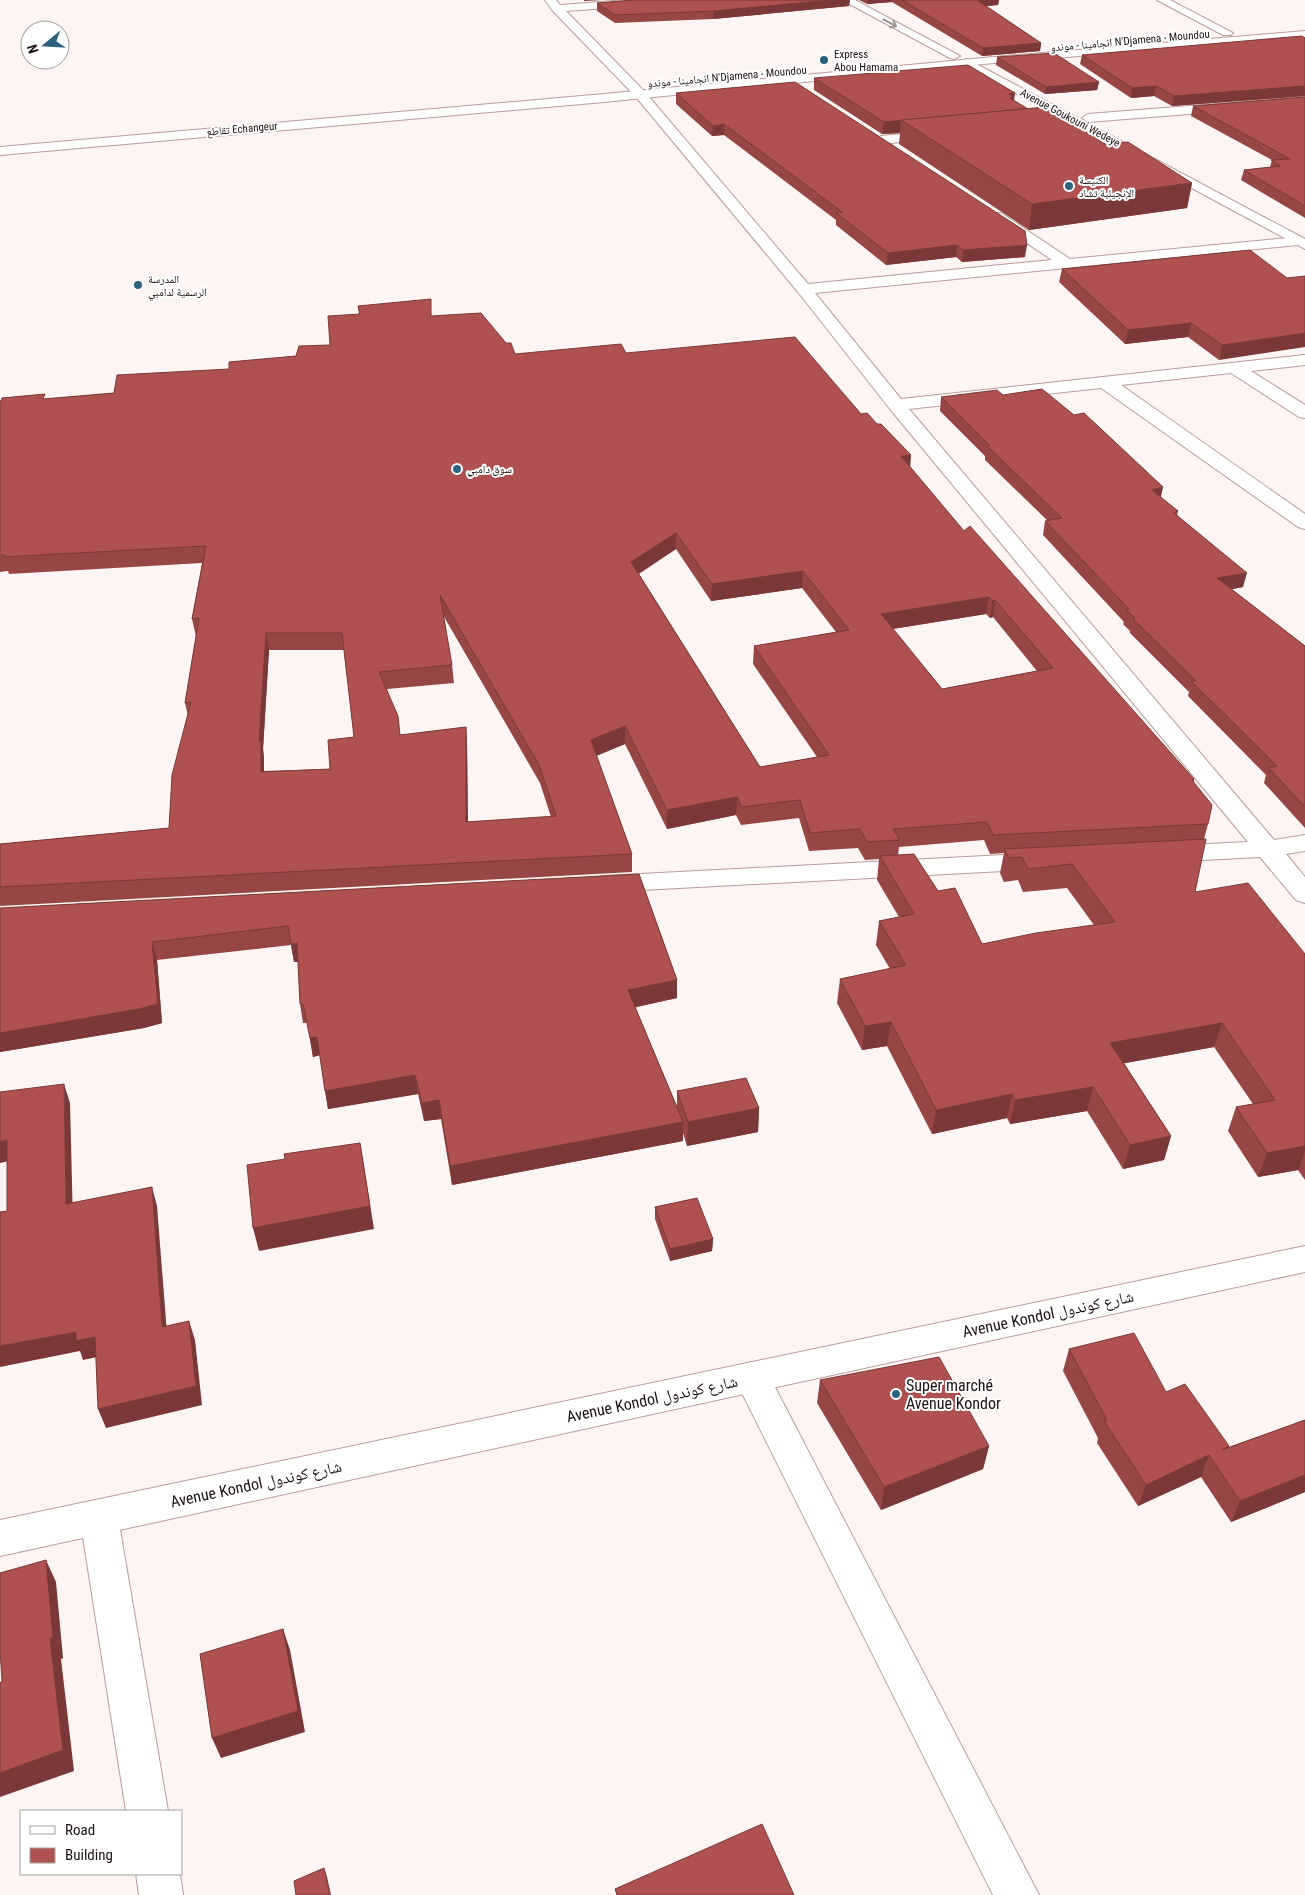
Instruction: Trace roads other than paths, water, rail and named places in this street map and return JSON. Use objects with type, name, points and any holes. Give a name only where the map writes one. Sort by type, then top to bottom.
[{"type":"street","points":[[553,4],[674,0]]},
{"type":"street","points":[[847,0],[969,59]]},
{"type":"street","points":[[866,0],[969,59]]},
{"type":"street","points":[[1162,0],[1227,33]]},
{"type":"street","points":[[553,4],[636,90],[804,289],[896,404],[1305,894]]},
{"type":"street","name":"انجامينا - موندو N'Djamena - Moundou","points":[[481,104],[576,91],[636,90],[1305,27]]},
{"type":"street","points":[[0,161],[513,111],[604,98],[636,90],[787,79],[969,59],[1305,34]]},
{"type":"street","name":"Avenue Goukouni Wedeye","points":[[969,59],[1303,240]]},
{"type":"street","points":[[787,79],[803,90]]},
{"type":"street","points":[[530,92],[576,91]]},
{"type":"street","points":[[0,143],[481,104],[604,98]]},
{"type":"street","points":[[1056,124],[1082,120],[1305,101]]},
{"type":"street","name":"تقاطع Echangeur","points":[[0,151],[481,104]]},
{"type":"street","points":[[897,150],[877,137],[949,134]]},
{"type":"street","points":[[986,209],[1066,263]]},
{"type":"street","points":[[804,289],[1303,240]]},
{"type":"street","points":[[896,404],[1106,383],[1305,360]]},
{"type":"street","points":[[1235,368],[1305,413]]},
{"type":"street","points":[[1106,383],[1305,523]]},
{"type":"street","points":[[1144,856],[1268,849],[1305,843]]},
{"type":"street","points":[[577,885],[1065,860]]},
{"type":"street","name":"Avenue Kondol شارع كوندول","points":[[0,1538],[1305,1259]]},
{"type":"street","points":[[752,1377],[1018,1895]]},
{"type":"street","points":[[99,1518],[147,1810]]},
{"type":"street","points":[[158,1875],[161,1895]]},
{"type":"place","name":"Express Abou Hamama","points":[[824,60]]},
{"type":"place","name":"الكنيسة الإنجيلية تشاد","points":[[1069,186]]},
{"type":"place","name":"المدرسة الرسمية لدامبي","points":[[138,285]]},
{"type":"place","name":"سوق دامبي","points":[[457,469]]},
{"type":"place","name":"Super marché Avenue Kondor","points":[[896,1394]]}]
